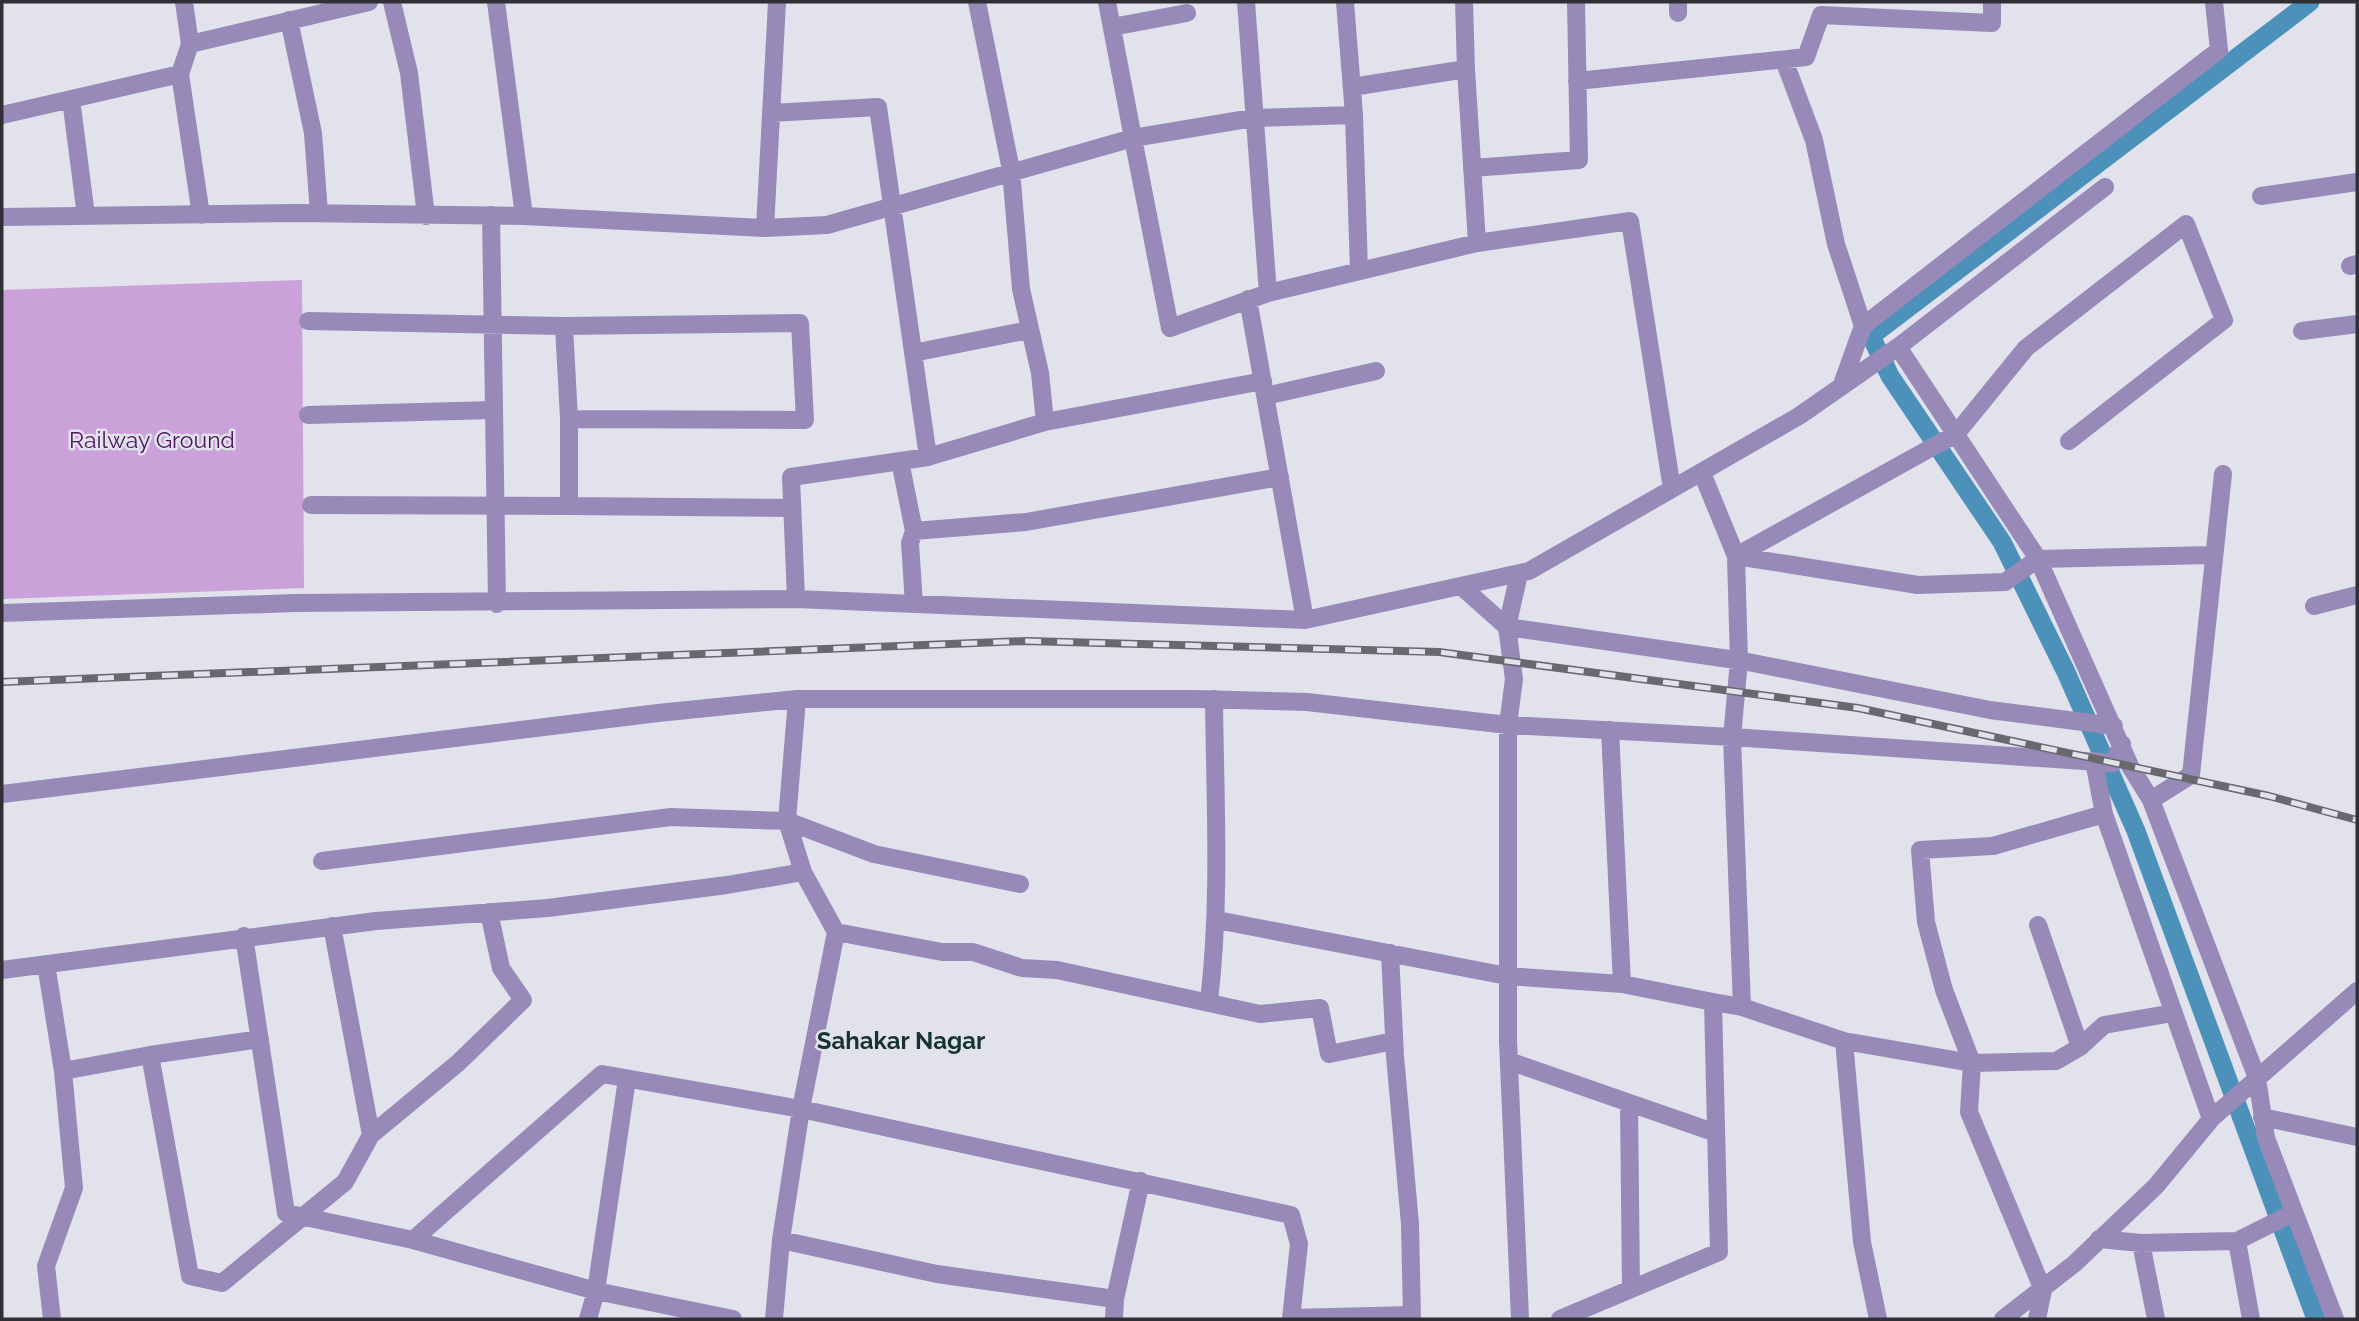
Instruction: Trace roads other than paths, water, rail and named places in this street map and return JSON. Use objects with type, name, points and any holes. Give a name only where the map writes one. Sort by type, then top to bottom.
[{"type":"street","points":[[184,2],[190,44],[180,74],[201,215]]},
{"type":"street","points":[[190,44],[369,2]]},
{"type":"street","points":[[392,2],[409,74],[426,216]]},
{"type":"street","points":[[496,2],[524,216]]},
{"type":"street","points":[[765,228],[777,2]]},
{"type":"street","points":[[977,2],[1011,170],[1021,289],[1040,373],[1045,422]]},
{"type":"street","points":[[1107,2],[1170,328],[1268,293],[1477,243],[1630,221],[1672,489]]},
{"type":"street","points":[[1246,2],[1268,293]]},
{"type":"street","points":[[1345,2],[1354,115],[1359,271]]},
{"type":"street","points":[[1464,2],[1477,243]]},
{"type":"street","points":[[1472,168],[1579,160],[1576,2]]},
{"type":"street","points":[[1577,81],[1807,57],[1821,15],[1992,23],[1992,2]]},
{"type":"street","points":[[1841,387],[1863,326],[2220,50],[2214,2]]},
{"type":"street","points":[[1112,27],[1187,13]]},
{"type":"street","points":[[289,20],[313,133],[319,213]]},
{"type":"street","points":[[1784,60],[1814,140],[1836,244],[1863,326]]},
{"type":"street","points":[[1352,87],[1466,69]]},
{"type":"street","points":[[2,115],[180,74]]},
{"type":"street","points":[[71,99],[86,216]]},
{"type":"street","points":[[771,113],[878,107],[928,457]]},
{"type":"street","points":[[2,217],[319,213],[524,216],[765,228],[827,225],[1011,170],[1133,138],[1253,118],[1354,115]]},
{"type":"street","points":[[2261,195],[2357,182]]},
{"type":"street","points":[[2,613],[295,603],[497,604],[796,599],[1305,620],[1529,572],[1799,416],[1898,347],[2105,187]]},
{"type":"street","points":[[491,215],[497,604]]},
{"type":"street","points":[[1736,556],[1956,434],[2026,348],[2186,224],[2224,320],[2070,441]]},
{"type":"street","points":[[1248,299],[1305,620]]},
{"type":"street","points":[[308,321],[564,326],[800,323],[805,420],[569,419]]},
{"type":"street","points":[[2302,331],[2357,324]]},
{"type":"street","points":[[564,326],[569,419],[569,506]]},
{"type":"street","points":[[913,353],[1029,330]]},
{"type":"street","points":[[1898,347],[2038,559],[2130,766],[2151,800],[2256,1078],[2266,1138],[2335,1319]]},
{"type":"street","points":[[796,599],[791,477],[928,457],[1045,422],[1376,371]]},
{"type":"street","points":[[308,415],[494,410]]},
{"type":"street","points":[[900,461],[914,531],[910,543],[914,604]]},
{"type":"street","points":[[1702,472],[1736,556],[1739,661],[1732,737],[1731,792],[1742,1007]]},
{"type":"street","points":[[2151,800],[2191,775],[2214,573],[2212,555],[2223,474]]},
{"type":"street","points":[[914,531],[1026,522],[1280,477]]},
{"type":"street","points":[[311,505],[792,508]]},
{"type":"street","points":[[1736,556],[1918,585],[2005,582],[2038,559],[2212,555]]},
{"type":"street","points":[[1520,574],[1507,627],[1514,679],[1508,725],[1507,976],[1520,1319]]},
{"type":"street","points":[[1461,586],[1507,627],[1739,661],[1990,710],[2114,726]]},
{"type":"street","points":[[2314,606],[2357,595]]},
{"type":"street","points":[[2,794],[658,712],[797,699],[1214,699],[1307,702],[1508,725],[2113,763],[2122,744]]},
{"type":"street","points":[[774,1319],[781,1240],[801,1109],[836,932],[803,872],[787,821],[797,699]]},
{"type":"street","points":[[1209,1001],[1217,920],[1219,857],[1214,699]]},
{"type":"street","points":[[1610,730],[1622,984]]},
{"type":"street","points":[[2094,761],[2104,814],[2212,1119]]},
{"type":"street","points":[[2037,1319],[2043,1290],[1969,1112],[1972,1063],[1944,990],[1926,922],[1920,850],[1993,846],[2104,814]]},
{"type":"street","points":[[322,861],[671,817],[787,821],[874,854],[1020,884]]},
{"type":"street","points":[[2,970],[244,936],[727,885],[803,872]]},
{"type":"street","points":[[150,1055],[190,1276],[222,1283],[345,1182],[371,1135],[458,1063],[523,1000],[501,968],[489,912]]},
{"type":"street","points":[[1217,920],[1507,976],[1622,984],[1742,1007],[1844,1041],[1972,1063],[2056,1061],[2080,1047],[2104,1025],[2173,1013]]},
{"type":"street","points":[[2038,925],[2080,1047]]},
{"type":"street","points":[[332,926],[371,1135]]},
{"type":"street","points":[[836,932],[920,949],[973,952],[1022,968],[1057,970],[1260,1014],[1320,1009],[1329,1054],[1394,1041]]},
{"type":"street","points":[[244,936],[286,1213],[413,1240],[596,1291],[733,1319]]},
{"type":"street","points":[[413,1240],[602,1074],[801,1109],[1291,1215],[1299,1244],[1291,1319],[1412,1317],[1410,1224],[1394,1041],[1390,953]]},
{"type":"street","points":[[46,964],[63,1070],[74,1188],[46,1266],[52,1319]]},
{"type":"street","points":[[2003,1319],[2043,1290],[2099,1239],[2156,1186],[2212,1119],[2357,991]]},
{"type":"street","points":[[1560,1319],[1719,1252],[1713,1002]]},
{"type":"street","points":[[63,1070],[260,1039]]},
{"type":"street","points":[[1844,1041],[1862,1242],[1878,1319]]},
{"type":"street","points":[[1509,1061],[1716,1133]]},
{"type":"street","points":[[588,1319],[596,1291],[628,1079]]},
{"type":"street","points":[[1629,1103],[1631,1289]]},
{"type":"street","points":[[2262,1117],[2357,1137]]},
{"type":"street","points":[[1114,1319],[1115,1299],[1142,1181]]},
{"type":"street","points":[[2099,1239],[2141,1243],[2237,1241],[2293,1213]]},
{"type":"street","points":[[781,1240],[937,1274],[1115,1299]]},
{"type":"street","points":[[2237,1241],[2251,1319]]},
{"type":"street","points":[[2141,1243],[2156,1319]]},
{"type":"waterway","points":[[2310,2],[1871,336],[1890,376],[2002,542],[2066,672],[2136,831],[2316,1319]]},
{"type":"railway","points":[[2,682],[1026,641],[1439,652],[1858,708],[2269,796],[2357,820]]},
{"type":"district","name":"Sahakar Nagar","points":[[901,1040]]},
{"type":"park label","name":"Railway Ground","points":[[152,439]]}]
